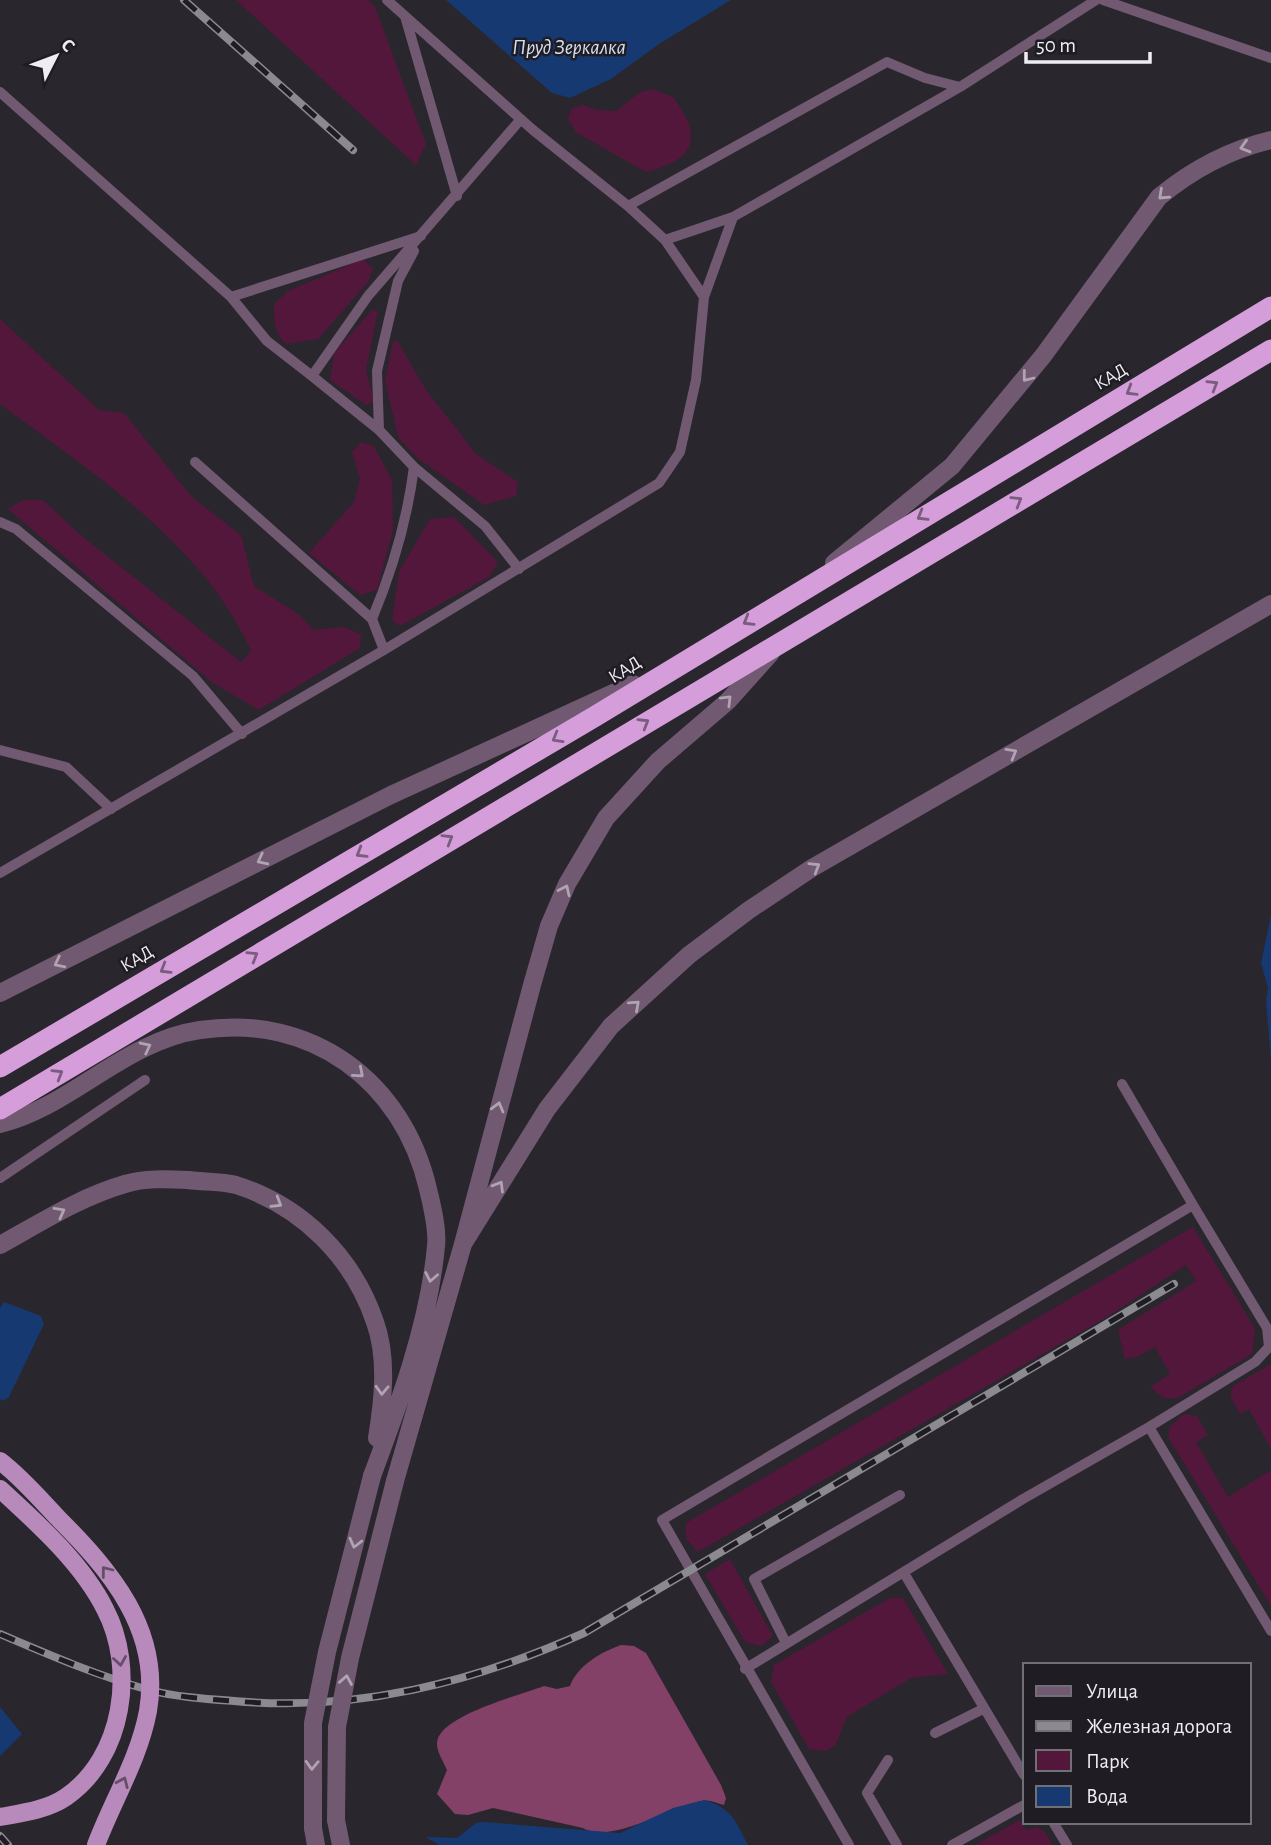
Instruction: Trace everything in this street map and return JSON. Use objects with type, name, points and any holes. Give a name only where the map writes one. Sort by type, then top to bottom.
[{"type":"highway","name":"КАД","points":[[0,1067],[594,717],[807,585],[1271,307]]},
{"type":"highway","points":[[0,1109],[782,639],[1271,350]]},
{"type":"main road","points":[[0,1461],[81,1541],[106,1570],[137,1619],[146,1647],[150,1673],[148,1711],[137,1753],[96,1845]]},
{"type":"main road","points":[[0,1489],[93,1588],[107,1611],[122,1668],[122,1691],[112,1737],[87,1778],[65,1797],[32,1811],[0,1817]]},
{"type":"street","points":[[807,585],[952,466],[1044,356],[1159,197],[1184,177],[1219,156],[1271,140]]},
{"type":"street","points":[[464,1244],[547,1109],[611,1026],[689,955],[812,868],[1271,604]]},
{"type":"street","points":[[341,1845],[335,1821],[337,1727],[350,1658],[395,1480],[464,1244],[549,926],[568,884],[606,818],[658,761],[728,701],[782,639]]},
{"type":"street","points":[[0,993],[391,795],[678,664]]},
{"type":"street","points":[[0,1124],[25,1118],[124,1058],[164,1038],[199,1030],[244,1025],[285,1032],[317,1045],[351,1065],[377,1089],[420,1156],[436,1244],[417,1337],[372,1476],[327,1652],[313,1723],[315,1837]]},
{"type":"street","points":[[0,1245],[70,1207],[126,1184],[160,1179],[233,1184],[271,1198],[304,1220],[335,1248],[358,1283],[376,1323],[383,1356],[381,1414],[372,1476]]},
{"type":"lane","points":[[387,0],[521,119],[628,206],[665,240],[704,297]]},
{"type":"lane","points":[[665,240],[733,217],[960,87],[1096,0]]},
{"type":"lane","points":[[1103,0],[1271,58]]},
{"type":"lane","points":[[405,16],[457,197]]},
{"type":"lane","points":[[628,206],[887,62],[925,78],[960,87]]},
{"type":"lane","points":[[0,92],[232,297],[267,341],[379,430],[414,467],[485,526],[519,569]]},
{"type":"lane","points":[[312,376],[368,296],[457,197],[521,119]]},
{"type":"lane","points":[[0,873],[384,650],[659,483],[680,452],[696,380],[704,297],[733,217]]},
{"type":"lane","points":[[232,297],[422,235]]},
{"type":"lane","points":[[379,430],[377,370],[398,281],[422,235]]},
{"type":"lane","points":[[195,462],[372,620],[384,650]]},
{"type":"lane","points":[[372,620],[394,567],[409,506],[414,467]]},
{"type":"lane","points":[[0,522],[16,529],[193,676],[242,734]]},
{"type":"lane","points":[[0,750],[66,766],[111,809]]},
{"type":"lane","points":[[0,1178],[145,1080]]},
{"type":"lane","points":[[745,1669],[1023,1499],[1255,1362],[1269,1347],[1267,1328],[1122,1084]]},
{"type":"lane","points":[[849,1845],[745,1669],[662,1520],[1193,1205]]},
{"type":"lane","points":[[1149,1427],[1271,1631]]},
{"type":"lane","points":[[786,1643],[754,1579],[900,1495]]},
{"type":"lane","points":[[904,1573],[1023,1773]]},
{"type":"lane","points":[[935,1733],[983,1709]]},
{"type":"lane","points":[[888,1760],[867,1793],[897,1845]]},
{"type":"lane","points":[[952,1845],[1023,1806]]},
{"type":"lane","points":[[1054,1824],[1067,1845]]},
{"type":"green space","points":[[236,0],[368,0],[375,7],[426,144],[416,165]]},
{"type":"green space","points":[[653,89],[673,97],[689,124],[691,136],[690,145],[684,154],[663,167],[646,172],[577,133],[568,120],[571,109],[583,105],[597,110],[616,111],[640,92]]},
{"type":"green space","points":[[363,259],[373,268],[368,282],[318,339],[286,344],[277,330],[274,304],[288,291]]},
{"type":"green space","points":[[372,310],[378,311],[366,370],[374,401],[366,405],[330,380],[334,353]]},
{"type":"green space","points":[[0,319],[99,410],[124,413],[193,498],[241,535],[254,586],[298,614],[314,630],[343,627],[361,634],[360,648],[259,710],[213,683],[8,509],[23,500],[43,500],[83,537],[241,662],[251,651],[230,612],[175,544],[107,484],[0,404]]},
{"type":"green space","points":[[393,341],[398,342],[426,390],[476,454],[518,482],[516,496],[484,505],[416,457],[398,437],[385,381]]},
{"type":"green space","points":[[361,442],[374,446],[392,480],[393,530],[377,590],[360,595],[309,553],[354,502],[360,479],[352,452]]},
{"type":"green space","points":[[454,517],[498,562],[489,577],[400,626],[392,620],[399,571],[430,519]]},
{"type":"green space","points":[[1193,1227],[1255,1328],[1252,1354],[1178,1398],[1163,1398],[1150,1387],[1170,1374],[1155,1347],[1137,1357],[1125,1359],[1118,1330],[1196,1281],[1186,1265],[1107,1317],[698,1552],[686,1539],[686,1523]]},
{"type":"green space","points":[[1271,1364],[1271,1449],[1249,1409],[1240,1414],[1230,1396],[1233,1386]]},
{"type":"green space","points":[[1184,1414],[1197,1416],[1208,1435],[1196,1442],[1228,1497],[1271,1470],[1271,1606],[1168,1437],[1170,1426]]},
{"type":"green space","points":[[730,1559],[773,1636],[761,1646],[745,1642],[705,1574]]},
{"type":"green space","points":[[890,1598],[903,1598],[948,1674],[911,1678],[847,1717],[835,1746],[825,1751],[809,1749],[771,1682],[774,1665]]},
{"type":"green space","points":[[1020,1820],[1026,1830],[1036,1827],[1045,1832],[1053,1845],[975,1845]]},
{"type":"shaded area","points":[[621,1645],[634,1646],[646,1653],[721,1785],[726,1798],[724,1805],[710,1801],[689,1804],[642,1823],[609,1832],[595,1832],[493,1808],[468,1815],[455,1814],[437,1794],[447,1770],[437,1747],[440,1734],[450,1724],[481,1708],[544,1686],[557,1689],[570,1686],[578,1672],[591,1661]]},
{"type":"water","name":"Пруд Зеркалка","points":[[446,0],[731,0],[659,44],[611,79],[570,98],[552,93]]},
{"type":"water","points":[[1271,915],[1271,1061],[1266,1001],[1268,988],[1261,963]]},
{"type":"water","points":[[4,1302],[41,1316],[44,1324],[9,1397],[3,1401],[0,1399],[0,1308]]},
{"type":"water","points":[[0,1707],[22,1734],[0,1756]]},
{"type":"water","points":[[704,1800],[721,1807],[732,1816],[748,1845],[440,1845],[425,1837],[457,1838],[476,1823],[484,1822],[620,1833],[673,1808]]},
{"type":"railway","points":[[184,0],[353,150]]},
{"type":"railway","points":[[0,1634],[74,1665],[130,1684],[180,1696],[279,1703],[324,1702],[369,1698],[456,1679],[542,1651],[584,1633],[1174,1284]]},
{"type":"railway","points":[[0,1836],[8,1845]]}]
